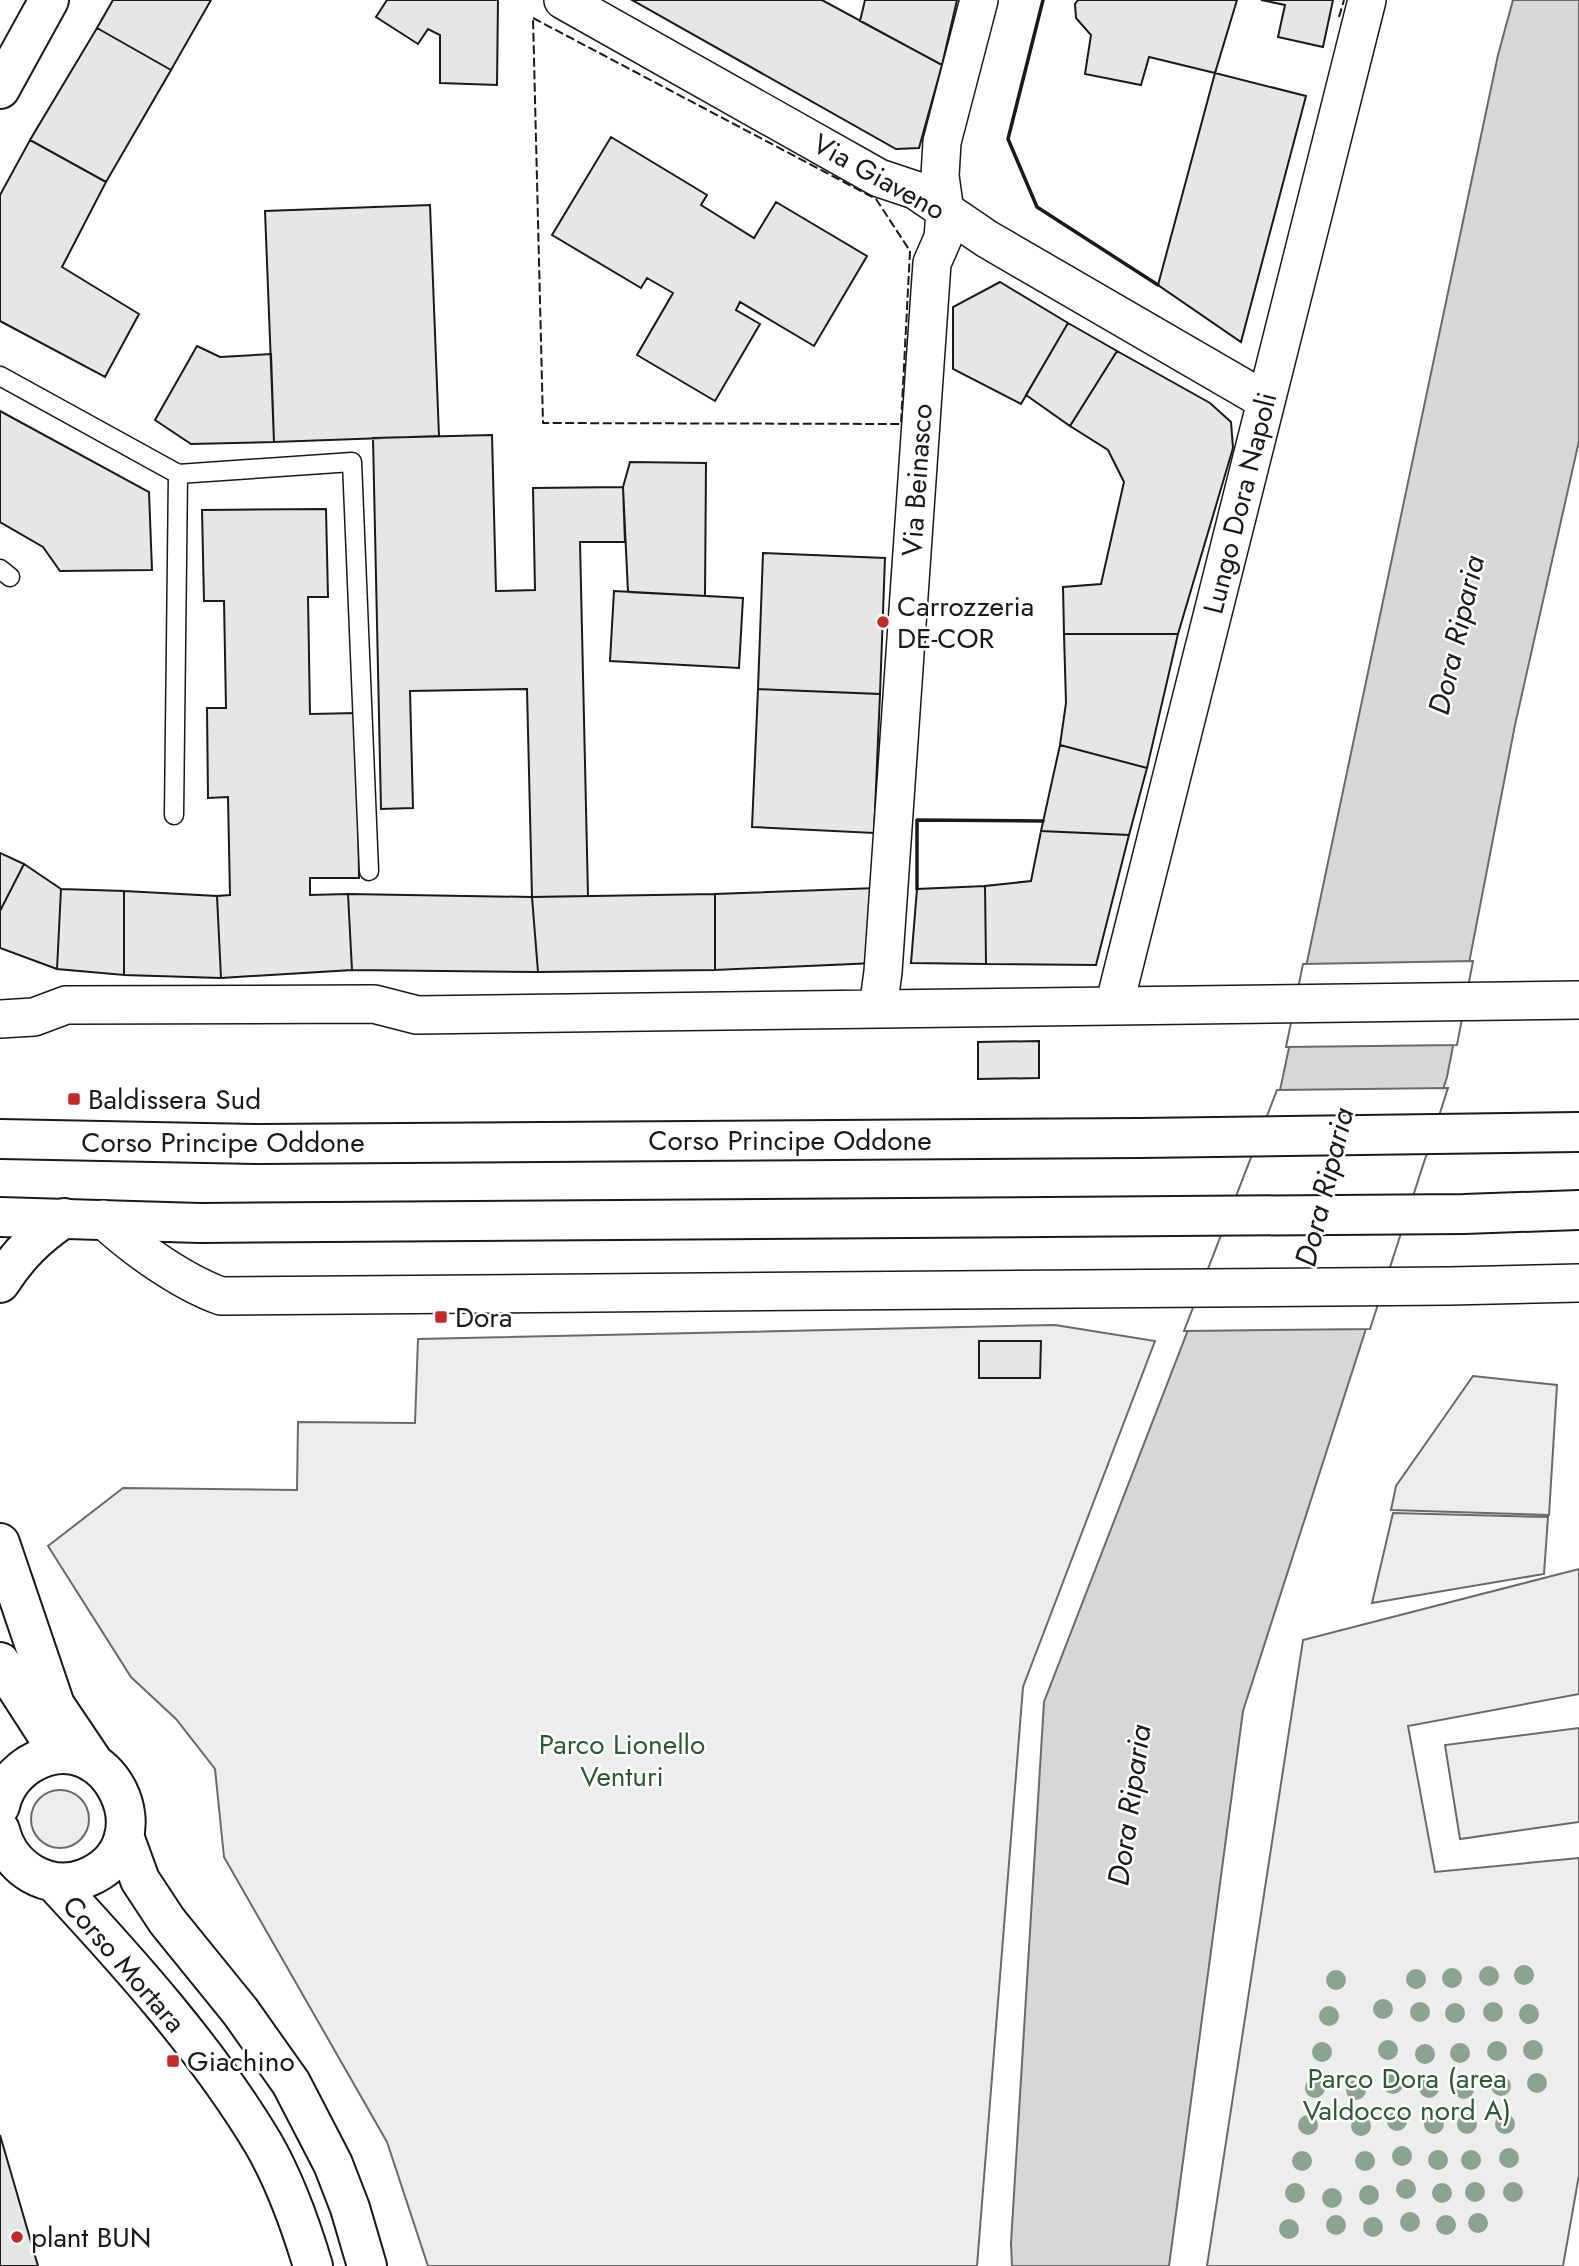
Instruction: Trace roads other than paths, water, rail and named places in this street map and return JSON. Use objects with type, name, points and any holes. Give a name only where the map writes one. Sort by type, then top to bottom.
[{"type":"main road","points":[[0,89],[49,0]]},
{"type":"main road","name":"Corso Principe Oddone","points":[[0,1139],[273,1144],[1168,1138],[1579,1132]]},
{"type":"main road","points":[[0,1217],[214,1223],[1153,1217],[1464,1214],[1579,1210]]},
{"type":"main road","points":[[0,1283],[30,1243],[64,1218]]},
{"type":"main road","points":[[0,1543],[54,1705],[77,1759]]},
{"type":"main road","points":[[0,1662],[77,1759],[107,1773],[121,1795],[126,1819],[124,1836],[114,1857],[97,1872],[76,1881],[54,1882],[25,1871],[14,1860],[2,1809],[33,1762],[77,1759]]},
{"type":"main road","name":"Corso Mortara","points":[[124,1836],[140,1881],[167,1921],[240,2011],[291,2083],[333,2164],[350,2208],[367,2266]]},
{"type":"main road","name":"Corso Mortara","points":[[54,1882],[121,1956],[198,2049],[229,2093],[264,2145],[304,2237],[313,2266]]},
{"type":"street","name":"Via Giaveno","points":[[563,0],[879,178],[915,190],[986,239],[1266,401]]},
{"type":"street","name":"Via Beinasco","points":[[878,1008],[884,958],[932,263],[943,238],[945,212],[940,176],[942,142],[979,0]]},
{"type":"street","name":"Lungo Dora Napoli","points":[[1114,1006],[1367,0]]},
{"type":"street","points":[[0,1019],[34,1017],[66,1005],[374,1004],[418,1015],[1579,1000]]},
{"type":"street","points":[[103,1219],[118,1233],[196,1287],[221,1296],[1579,1283]]},
{"type":"lane","points":[[0,376],[178,474],[352,462],[369,871]]},
{"type":"lane","points":[[174,816],[178,474]]},
{"type":"water","name":"Dora Riparia","points":[[1513,0],[1579,0],[1579,441],[1515,725],[1447,1077],[1243,1711],[1169,2266],[1012,2266],[1011,2243],[1044,1702],[1279,1095],[1498,55]]},
{"type":"place","name":"Carrozzeria DE-COR","points":[[883,622]]},
{"type":"place","name":"Baldissera Sud","points":[[74,1099]]},
{"type":"place","name":"Dora","points":[[441,1317]]},
{"type":"place","name":"Giachino","points":[[173,2061]]},
{"type":"place","name":"plant BUN","points":[[17,2237]]},
{"type":"park label","name":"Parco Lionello Venturi","points":[[622,1760]]},
{"type":"park label","name":"Parco Dora (area Valdocco nord A)","points":[[1407,2094]]}]
